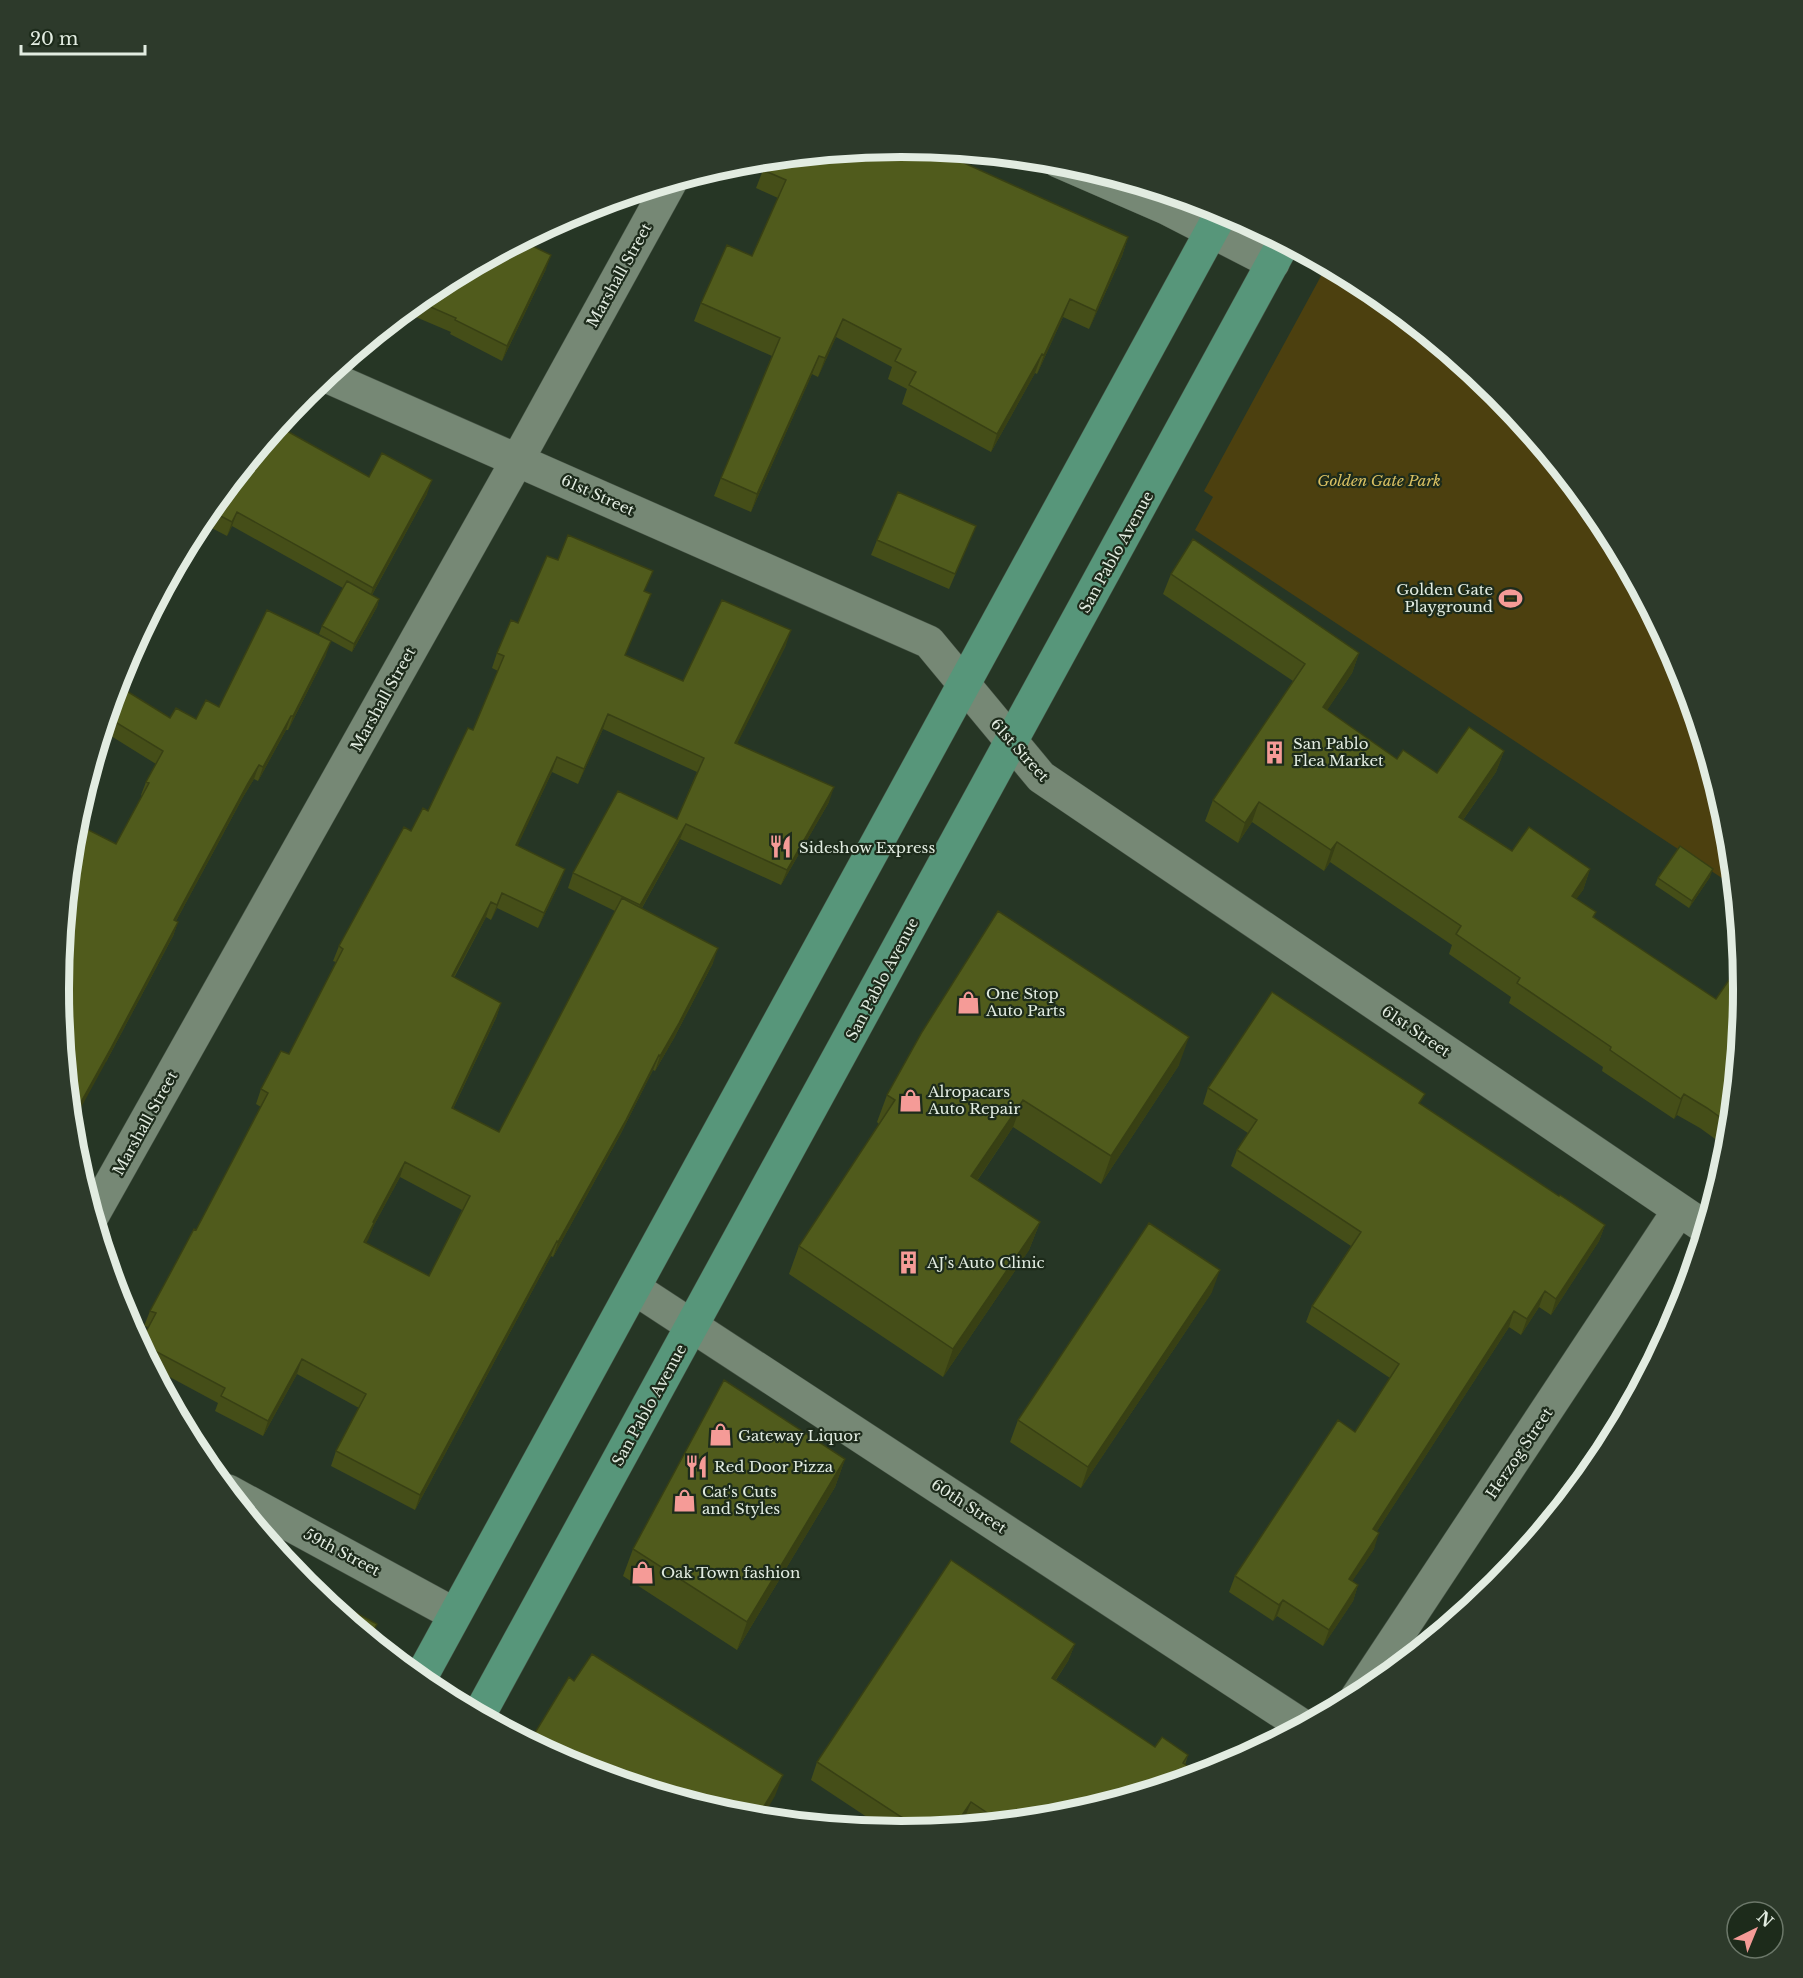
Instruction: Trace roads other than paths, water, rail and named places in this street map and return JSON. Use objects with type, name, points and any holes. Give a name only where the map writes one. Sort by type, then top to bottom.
[{"type":"main road","points":[[424,1670],[1217,220]]},
{"type":"main road","name":"San Pablo Avenue","points":[[482,1708],[1279,253]]},
{"type":"street","points":[[1105,182],[1166,208],[1217,220],[1279,253]]},
{"type":"street","name":"Marshall Street","points":[[98,1207],[518,459],[665,191]]},
{"type":"street","name":"61st Street","points":[[335,380],[929,642],[1041,777],[1693,1219]]},
{"type":"street","name":"Herzog Street","points":[[1373,1675],[1693,1219]]},
{"type":"street","name":"60th Street","points":[[634,1288],[1297,1721]]},
{"type":"street","name":"59th Street","points":[[244,1500],[454,1614]]},
{"type":"place","name":"Golden Gate Playground","points":[[1511,598]]},
{"type":"place","name":"San Pablo Flea Market","points":[[1275,752]]},
{"type":"place","name":"Sideshow Express","points":[[781,847]]},
{"type":"place","name":"One Stop Auto Parts","points":[[968,1002]]},
{"type":"place","name":"Alropacars Auto Repair","points":[[910,1100]]},
{"type":"place","name":"AJ's Auto Clinic","points":[[909,1262]]},
{"type":"place","name":"Gateway Liquor","points":[[720,1435]]},
{"type":"place","name":"Red Door Pizza","points":[[696,1466]]},
{"type":"place","name":"Cat's Cuts and Styles","points":[[684,1500]]},
{"type":"place","name":"Oak Town fashion","points":[[643,1572]]},
{"type":"park label","name":"Golden Gate Park","points":[[1379,480]]}]
